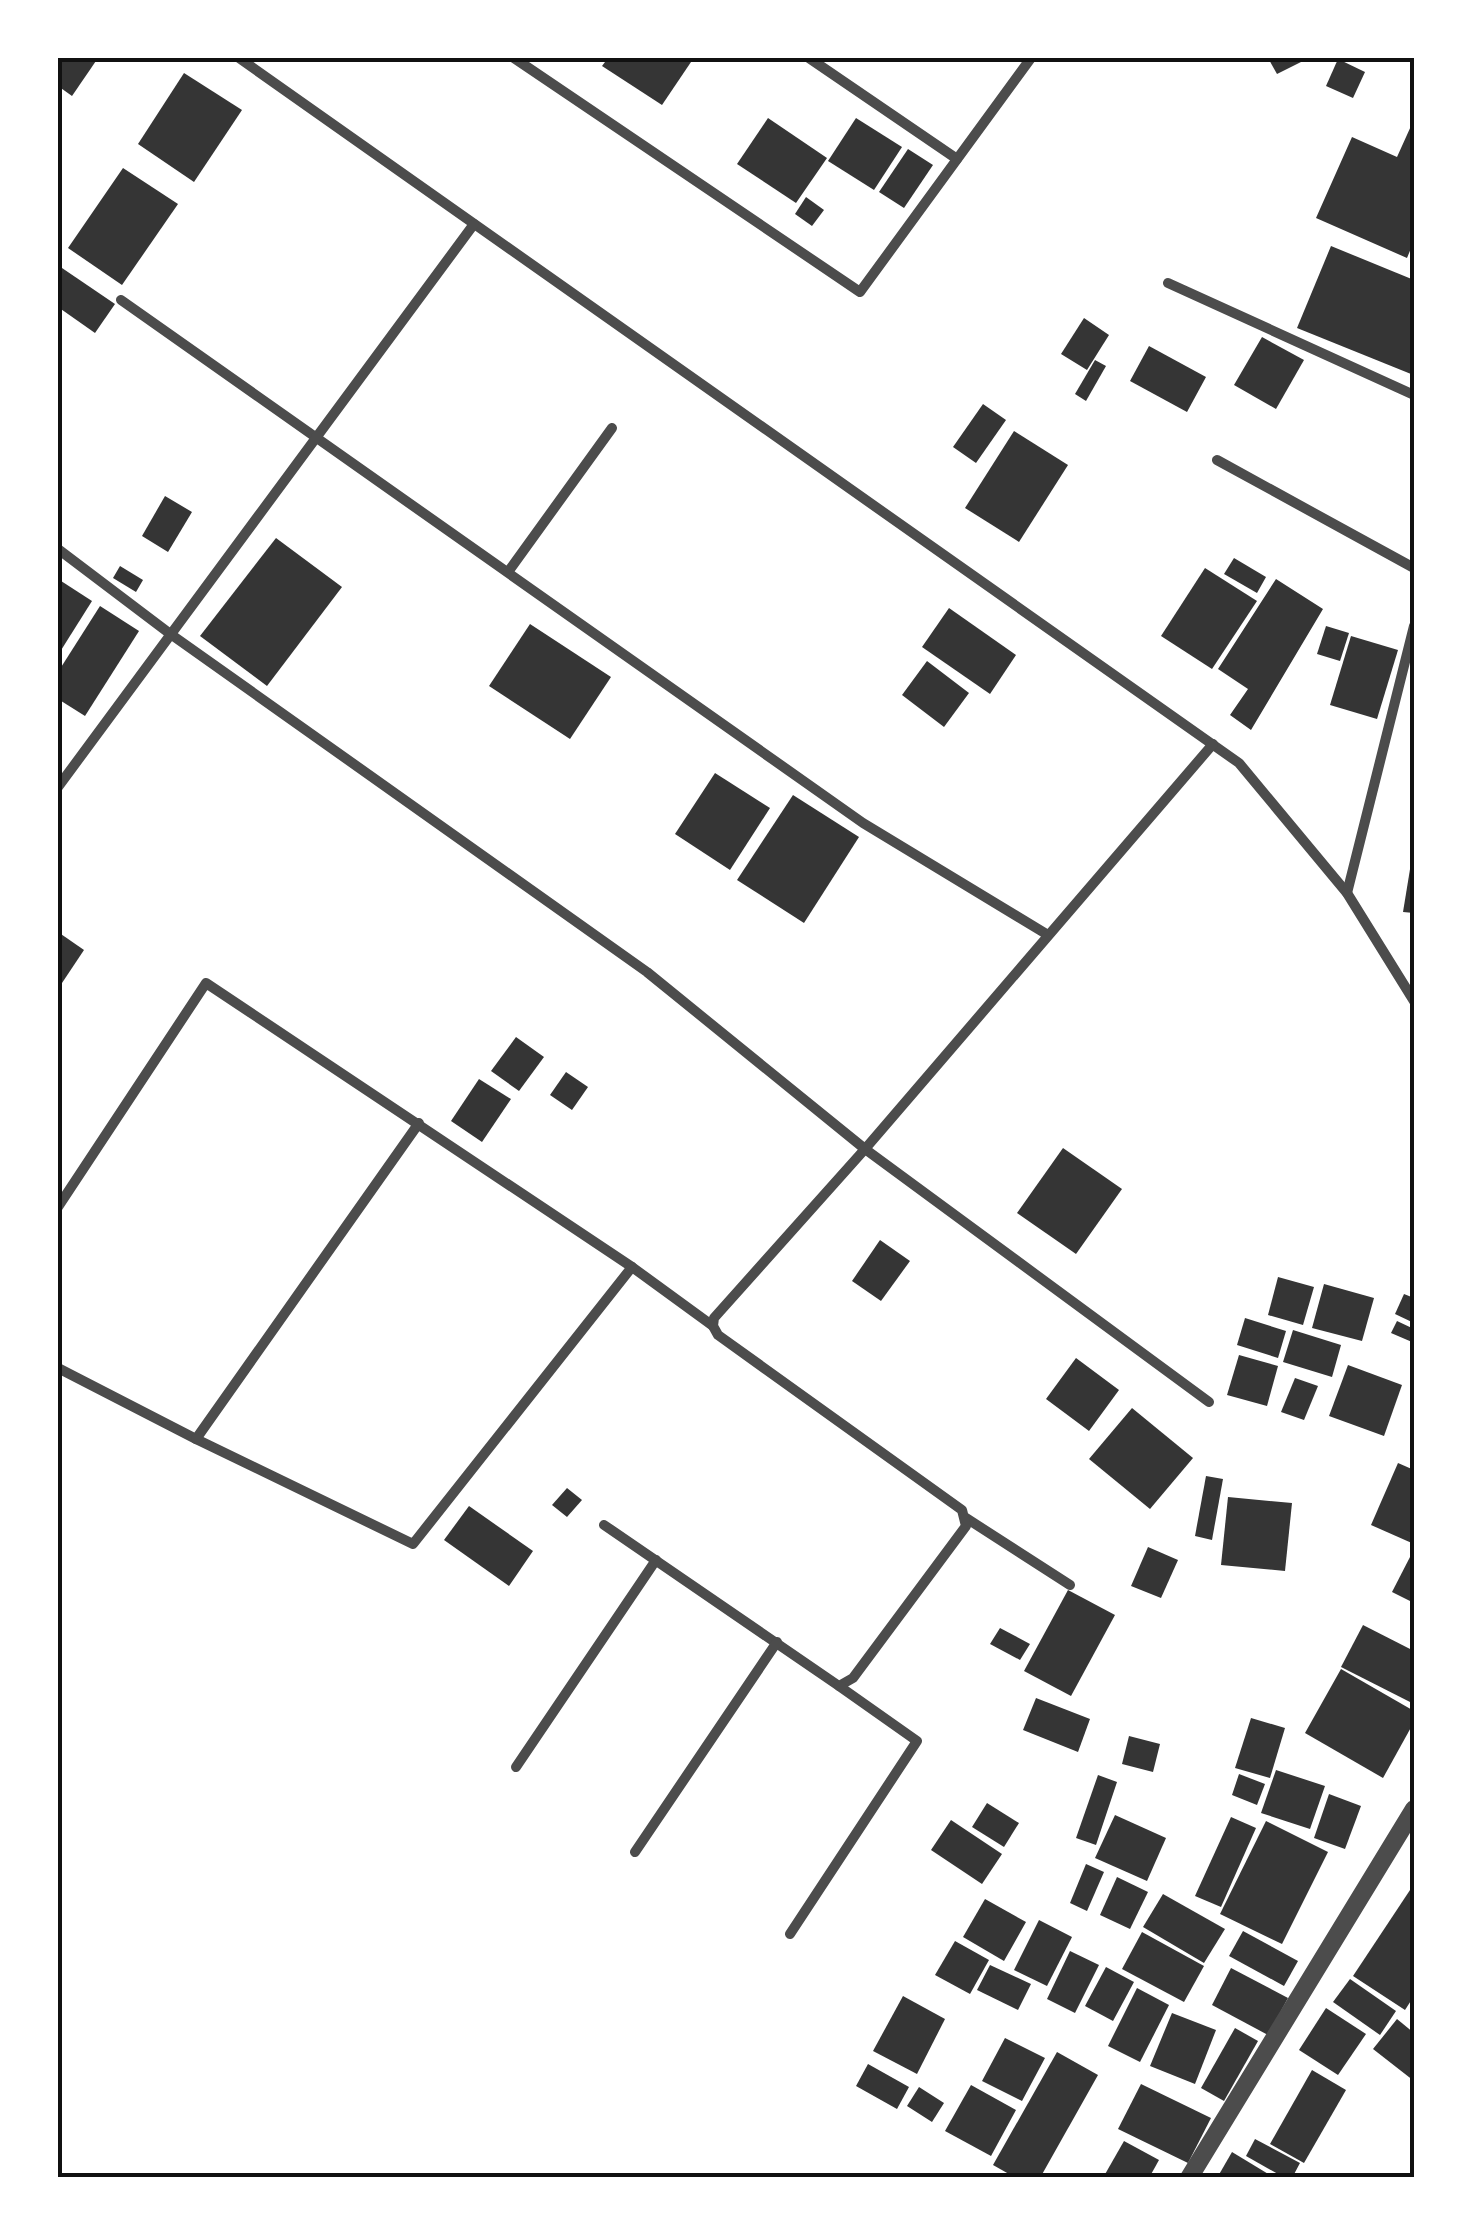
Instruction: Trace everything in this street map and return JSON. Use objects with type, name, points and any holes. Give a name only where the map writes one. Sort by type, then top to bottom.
[{"type":"street","points":[[239,58],[1239,764],[1347,893],[1414,1001]]},
{"type":"street","points":[[514,58],[860,292],[1030,58]]},
{"type":"street","points":[[809,58],[957,158]]},
{"type":"street","points":[[58,787],[474,224]]},
{"type":"street","points":[[1168,283],[1414,395]]},
{"type":"street","points":[[120,300],[863,823],[1048,936]]},
{"type":"street","points":[[508,572],[612,428]]},
{"type":"street","points":[[1216,460],[1414,568]]},
{"type":"street","points":[[58,550],[647,972],[865,1149],[1209,1402]]},
{"type":"street","points":[[1347,893],[1414,626]]},
{"type":"street","points":[[713,1326],[714,1318],[865,1149],[1212,744]]},
{"type":"street","points":[[58,1206],[206,983],[632,1268],[713,1326],[718,1335],[962,1510],[966,1526],[853,1678],[839,1686]]},
{"type":"street","points":[[196,1439],[419,1123]]},
{"type":"street","points":[[58,1368],[413,1544],[632,1268]]},
{"type":"street","points":[[966,1518],[1070,1585]]},
{"type":"street","points":[[604,1525],[917,1741],[790,1934]]},
{"type":"street","points":[[516,1768],[656,1560]]},
{"type":"street","points":[[636,1852],[778,1642]]},
{"type":"street","points":[[1189,2178],[1414,1809]]},
{"type":"building","points":[[58,58],[98,58],[72,96],[58,86]]},
{"type":"building","points":[[608,58],[684,58],[691,62],[662,105],[602,66]]},
{"type":"building","points":[[1268,58],[1309,58],[1277,74]]},
{"type":"building","points":[[1338,59],[1365,72],[1353,98],[1326,86]]},
{"type":"building","points":[[184,73],[242,110],[194,182],[138,144]]},
{"type":"building","points":[[768,118],[827,158],[796,203],[737,164]]},
{"type":"building","points":[[856,118],[902,147],[874,190],[828,161]]},
{"type":"building","points":[[1411,126],[1414,241],[1407,258],[1316,218],[1352,137],[1397,157]]},
{"type":"building","points":[[908,149],[933,165],[904,208],[879,192]]},
{"type":"building","points":[[123,168],[178,204],[122,285],[68,248]]},
{"type":"building","points":[[806,197],[824,210],[812,226],[795,214]]},
{"type":"building","points":[[1331,246],[1414,280],[1411,374],[1297,328]]},
{"type":"building","points":[[62,268],[115,304],[95,333],[58,307],[58,275]]},
{"type":"building","points":[[1084,318],[1109,335],[1087,370],[1061,354]]},
{"type":"building","points":[[1262,337],[1304,360],[1276,409],[1234,385]]},
{"type":"building","points":[[1149,346],[1206,377],[1187,412],[1130,381]]},
{"type":"building","points":[[1095,360],[1106,366],[1086,401],[1075,394]]},
{"type":"building","points":[[983,404],[1006,420],[976,463],[953,447]]},
{"type":"building","points":[[1014,431],[1068,465],[1019,542],[965,508]]},
{"type":"building","points":[[165,496],[192,512],[168,552],[142,536]]},
{"type":"building","points":[[276,538],[342,587],[267,686],[200,636]]},
{"type":"building","points":[[1234,558],[1266,577],[1257,593],[1224,574]]},
{"type":"building","points":[[120,566],[143,580],[136,592],[113,578]]},
{"type":"building","points":[[1205,568],[1257,601],[1212,669],[1161,636]]},
{"type":"building","points":[[58,579],[92,601],[58,655]]},
{"type":"building","points":[[1276,579],[1323,609],[1251,730],[1230,715],[1248,689],[1218,669]]},
{"type":"building","points":[[100,606],[139,631],[85,716],[58,699],[58,672]]},
{"type":"building","points":[[949,608],[1016,655],[990,694],[922,647]]},
{"type":"building","points":[[530,624],[611,677],[570,739],[489,686]]},
{"type":"building","points":[[1326,626],[1349,633],[1340,661],[1317,654]]},
{"type":"building","points":[[1351,636],[1398,650],[1377,719],[1330,705]]},
{"type":"building","points":[[927,661],[969,693],[944,727],[902,695]]},
{"type":"building","points":[[715,773],[770,808],[730,870],[675,834]]},
{"type":"building","points":[[793,795],[859,837],[804,923],[737,880]]},
{"type":"building","points":[[1414,857],[1414,913],[1403,912]]},
{"type":"building","points":[[58,932],[84,950],[58,989]]},
{"type":"building","points":[[516,1037],[544,1057],[519,1091],[491,1071]]},
{"type":"building","points":[[566,1072],[588,1087],[572,1110],[550,1095]]},
{"type":"building","points":[[479,1079],[511,1099],[482,1142],[451,1121]]},
{"type":"building","points":[[1063,1148],[1122,1189],[1076,1254],[1017,1213]]},
{"type":"building","points":[[880,1240],[910,1261],[881,1301],[852,1281]]},
{"type":"building","points":[[1278,1277],[1314,1287],[1303,1325],[1268,1315]]},
{"type":"building","points":[[1324,1284],[1374,1298],[1362,1341],[1312,1328]]},
{"type":"building","points":[[1404,1294],[1414,1298],[1414,1323],[1395,1314]]},
{"type":"building","points":[[1245,1318],[1286,1331],[1278,1358],[1237,1345]]},
{"type":"building","points":[[1397,1321],[1414,1329],[1412,1342],[1391,1333]]},
{"type":"building","points":[[1293,1330],[1341,1345],[1332,1377],[1283,1362]]},
{"type":"building","points":[[1239,1355],[1278,1366],[1267,1406],[1227,1395]]},
{"type":"building","points":[[1076,1358],[1119,1390],[1089,1431],[1046,1399]]},
{"type":"building","points":[[1348,1365],[1402,1385],[1384,1436],[1329,1416]]},
{"type":"building","points":[[1295,1378],[1318,1386],[1304,1420],[1281,1412]]},
{"type":"building","points":[[1132,1408],[1193,1458],[1150,1509],[1089,1459]]},
{"type":"building","points":[[1398,1463],[1414,1470],[1414,1544],[1371,1525]]},
{"type":"building","points":[[1206,1476],[1223,1479],[1212,1540],[1195,1536]]},
{"type":"building","points":[[567,1488],[582,1500],[567,1517],[552,1505]]},
{"type":"building","points":[[1228,1497],[1292,1503],[1285,1571],[1221,1565]]},
{"type":"building","points":[[469,1506],[533,1551],[509,1586],[444,1540]]},
{"type":"building","points":[[1148,1547],[1178,1560],[1161,1598],[1131,1586]]},
{"type":"building","points":[[1410,1557],[1414,1559],[1414,1603],[1392,1592]]},
{"type":"building","points":[[1068,1590],[1115,1615],[1071,1696],[1024,1671]]},
{"type":"building","points":[[1363,1625],[1414,1651],[1412,1703],[1341,1667]]},
{"type":"building","points":[[1000,1628],[1030,1644],[1020,1660],[990,1644]]},
{"type":"building","points":[[1341,1669],[1414,1711],[1414,1722],[1383,1778],[1305,1733]]},
{"type":"building","points":[[1036,1698],[1090,1719],[1078,1752],[1023,1730]]},
{"type":"building","points":[[1251,1718],[1285,1728],[1270,1778],[1235,1768]]},
{"type":"building","points":[[1129,1736],[1160,1744],[1153,1772],[1122,1764]]},
{"type":"building","points":[[1276,1770],[1325,1786],[1310,1829],[1261,1813]]},
{"type":"building","points":[[1239,1774],[1265,1784],[1257,1805],[1232,1795]]},
{"type":"building","points":[[1098,1775],[1117,1782],[1096,1845],[1076,1838]]},
{"type":"building","points":[[1329,1794],[1361,1806],[1345,1849],[1314,1838]]},
{"type":"building","points":[[987,1803],[1019,1823],[1004,1847],[972,1827]]},
{"type":"building","points":[[1115,1815],[1166,1838],[1147,1881],[1095,1858]]},
{"type":"building","points":[[1231,1817],[1256,1828],[1221,1907],[1195,1896]]},
{"type":"building","points":[[951,1820],[1002,1854],[982,1884],[931,1850]]},
{"type":"building","points":[[1266,1821],[1328,1852],[1282,1944],[1220,1914]]},
{"type":"building","points":[[1086,1864],[1104,1872],[1087,1911],[1070,1903]]},
{"type":"building","points":[[1117,1877],[1148,1892],[1130,1929],[1100,1915]]},
{"type":"building","points":[[1414,1884],[1414,1996],[1405,2010],[1353,1976]]},
{"type":"building","points":[[1163,1894],[1225,1929],[1204,1963],[1143,1927]]},
{"type":"building","points":[[985,1899],[1026,1922],[1004,1961],[963,1937]]},
{"type":"building","points":[[1039,1920],[1072,1937],[1047,1986],[1014,1970]]},
{"type":"building","points":[[1243,1931],[1298,1961],[1284,1986],[1229,1956]]},
{"type":"building","points":[[1142,1932],[1204,1966],[1184,2002],[1122,1969]]},
{"type":"building","points":[[955,1941],[989,1960],[970,1994],[935,1975]]},
{"type":"building","points":[[1070,1951],[1099,1965],[1075,2013],[1047,1999]]},
{"type":"building","points":[[990,1965],[1031,1984],[1018,2010],[977,1990]]},
{"type":"building","points":[[1106,1967],[1134,1982],[1113,2021],[1085,2006]]},
{"type":"building","points":[[1231,1968],[1288,1998],[1268,2035],[1212,2005]]},
{"type":"building","points":[[1350,1979],[1396,2011],[1380,2035],[1333,2002]]},
{"type":"building","points":[[1137,1988],[1169,2005],[1140,2062],[1108,2046]]},
{"type":"building","points":[[903,1996],[945,2019],[917,2074],[873,2051]]},
{"type":"building","points":[[1326,2008],[1366,2034],[1338,2075],[1299,2050]]},
{"type":"building","points":[[1172,2013],[1216,2030],[1195,2084],[1150,2066]]},
{"type":"building","points":[[1397,2019],[1414,2033],[1414,2081],[1373,2049]]},
{"type":"building","points":[[1235,2028],[1258,2041],[1224,2101],[1201,2088]]},
{"type":"building","points":[[1005,2038],[1045,2058],[1022,2101],[982,2081]]},
{"type":"building","points":[[1057,2052],[1098,2075],[1040,2178],[1016,2178],[993,2165]]},
{"type":"building","points":[[868,2064],[909,2087],[897,2109],[856,2086]]},
{"type":"building","points":[[1312,2070],[1346,2090],[1304,2163],[1270,2144]]},
{"type":"building","points":[[1141,2084],[1211,2118],[1188,2163],[1118,2129]]},
{"type":"building","points":[[971,2085],[1016,2110],[991,2156],[945,2131]]},
{"type":"building","points":[[919,2087],[944,2103],[932,2122],[907,2106]]},
{"type":"building","points":[[1255,2139],[1300,2163],[1292,2178],[1285,2178],[1246,2156]]},
{"type":"building","points":[[1124,2141],[1159,2160],[1149,2178],[1104,2176]]},
{"type":"building","points":[[1232,2152],[1275,2178],[1217,2178]]}]
